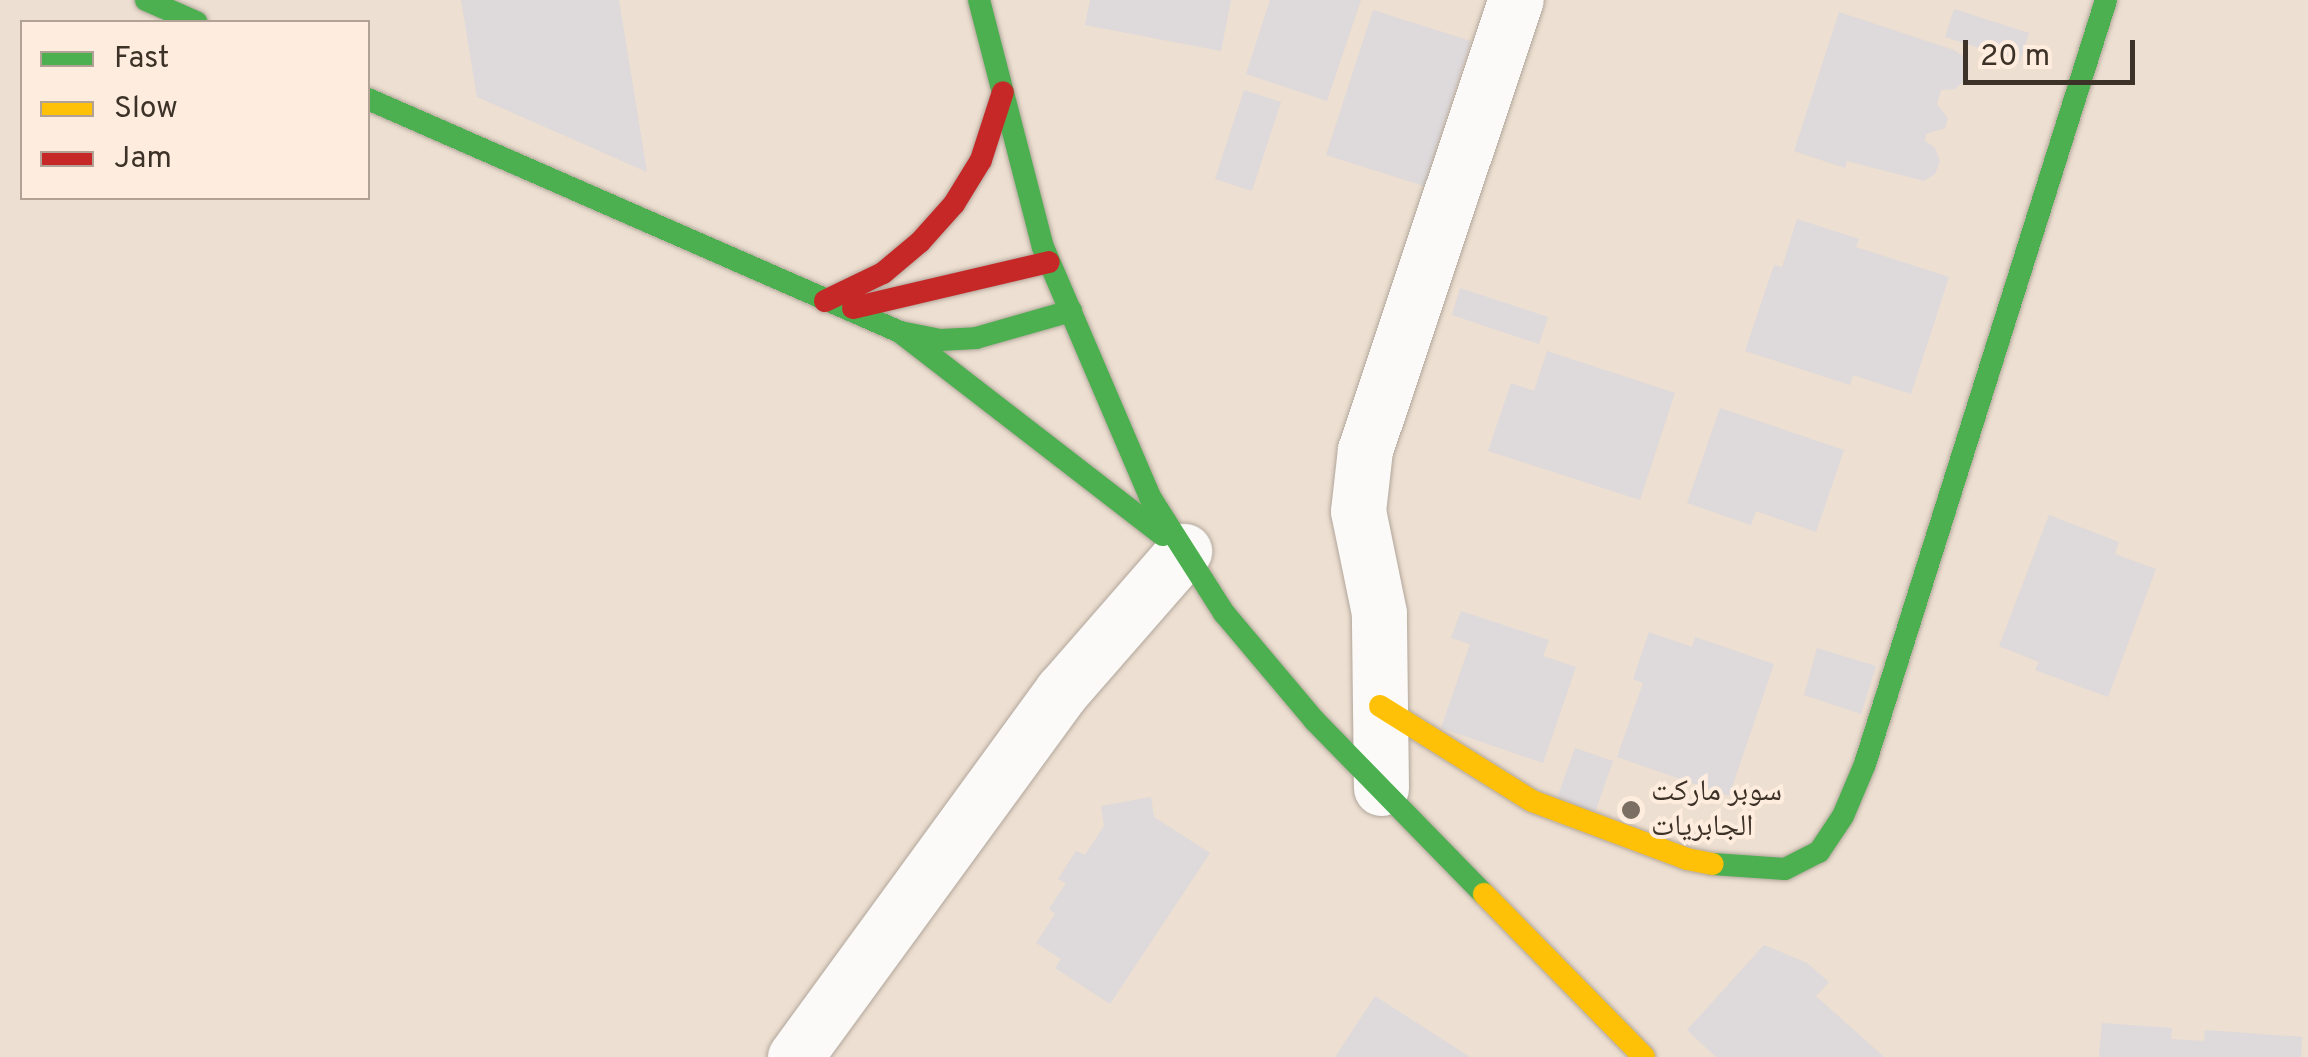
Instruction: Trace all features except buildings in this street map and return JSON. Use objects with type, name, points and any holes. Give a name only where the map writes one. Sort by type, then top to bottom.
[{"type":"street","points":[[146,0],[191,20]]},
{"type":"street","points":[[980,0],[1049,262],[1150,498],[1224,613],[1314,720],[1644,1057]]},
{"type":"street","points":[[1382,788],[1379,613],[1358,511],[1365,450],[1516,0]]},
{"type":"street","points":[[1380,706],[1532,802],[1688,859],[1744,869],[1785,870],[1819,852],[1843,816],[1865,764],[2106,0]]},
{"type":"street","points":[[826,301],[883,273],[920,242],[954,204],[980,160],[1003,92]]},
{"type":"street","points":[[370,100],[826,301],[853,308],[900,332],[1184,551]]},
{"type":"street","points":[[853,308],[1049,262]]},
{"type":"street","points":[[900,332],[940,340],[976,338],[1071,311]]},
{"type":"street","points":[[795,1057],[1062,691],[1184,551]]},
{"type":"traffic: fast","points":[[146,0],[191,20]]},
{"type":"traffic: fast","points":[[979,0],[1043,247],[1150,497],[1224,613],[1314,720],[1484,894]]},
{"type":"traffic: fast","points":[[1713,864],[1785,869],[1819,852],[1843,816],[1865,764],[2106,0]]},
{"type":"traffic: fast","points":[[370,100],[900,332],[940,340],[976,338],[1071,311]]},
{"type":"traffic: fast","points":[[900,332],[1163,535]]},
{"type":"traffic: slow","points":[[1380,706],[1532,801],[1687,859],[1713,864]]},
{"type":"traffic: slow","points":[[1484,894],[1644,1057]]},
{"type":"traffic: jam","points":[[825,301],[883,273],[920,242],[954,204],[981,160],[1003,92]]},
{"type":"traffic: jam","points":[[853,308],[1049,262]]},
{"type":"place","name":"سوبر ماركت الجابريات","points":[[1631,810]]}]
